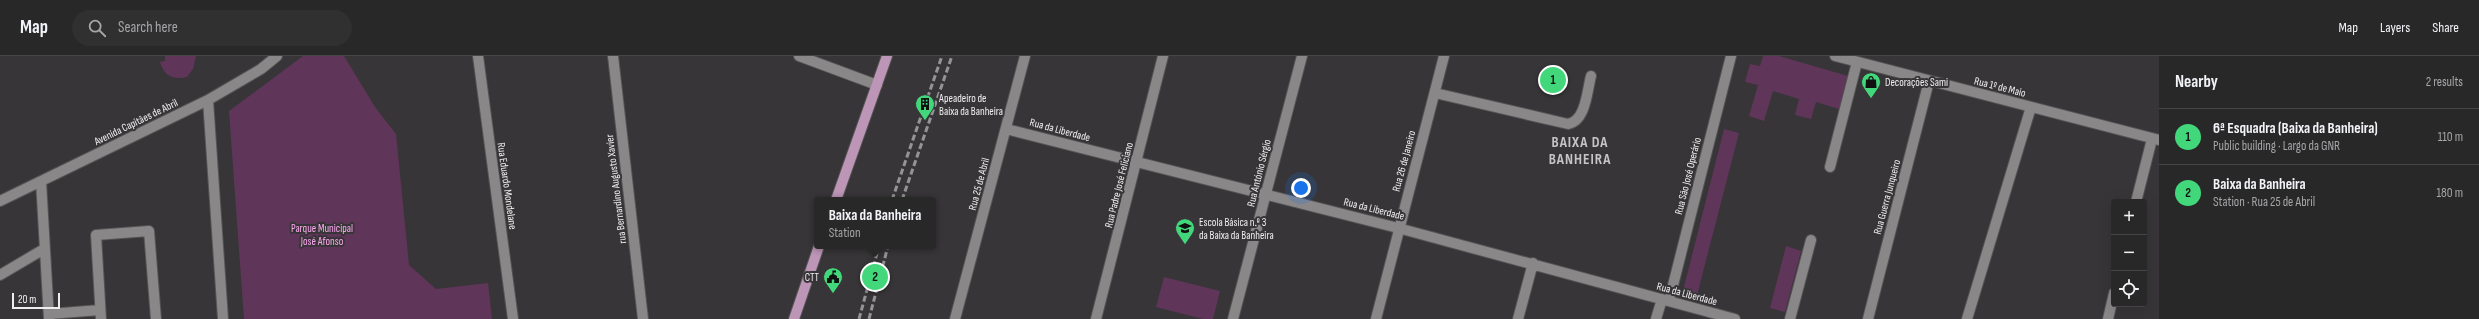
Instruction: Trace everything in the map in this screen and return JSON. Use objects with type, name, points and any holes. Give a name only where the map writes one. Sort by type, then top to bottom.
[{"type":"main road","points":[[837,197],[887,56]]},
{"type":"main road","points":[[794,319],[819,249]]},
{"type":"street","name":"Avenida Capitães de Abril","points":[[0,201],[208,100],[261,69],[277,56]]},
{"type":"street","name":"Rua Eduardo Mondelane","points":[[478,56],[512,319]]},
{"type":"street","name":"rua Bernardino Augusto Xavier","points":[[613,56],[643,319]]},
{"type":"street","points":[[799,56],[876,85]]},
{"type":"street","name":"Rua 25 de Abril","points":[[955,319],[1025,56]]},
{"type":"street","name":"Rua Padre José Feliciano","points":[[1096,319],[1164,56]]},
{"type":"street","name":"Rua António Sérgio","points":[[1233,319],[1302,56]]},
{"type":"street","name":"Rua 26 de Janeiro","points":[[1376,319],[1398,228],[1444,56]]},
{"type":"street","name":"Rua São José Operário","points":[[1656,319],[1665,300],[1731,56]]},
{"type":"street","name":"Rua 1º de Maio","points":[[1835,56],[2156,139]]},
{"type":"street","points":[[1830,167],[1857,62]]},
{"type":"street","points":[[1435,93],[1561,124],[1573,123],[1580,116],[1591,76]]},
{"type":"street","name":"Rua Guerra Junqueiro","points":[[1868,319],[1929,81]]},
{"type":"street","points":[[208,100],[223,319]]},
{"type":"street","points":[[1967,319],[2031,107]]},
{"type":"street","name":"Rua da Liberdade","points":[[1006,129],[1137,163],[1267,194],[1533,263],[1722,317],[1735,319]]},
{"type":"street","points":[[2137,199],[2156,139]]},
{"type":"street","points":[[41,181],[49,316],[101,315],[96,235],[149,231],[156,319]]},
{"type":"street","points":[[1790,319],[1811,240]]},
{"type":"street","points":[[0,275],[44,249]]},
{"type":"street","points":[[1518,319],[1533,263]]},
{"type":"street","points":[[2108,319],[2111,306]]},
{"type":"green space","points":[[165,56],[196,56],[193,69],[187,77],[177,78],[170,76],[164,71],[160,62],[165,61]]},
{"type":"green space","name":"Parque Municipal José Afonso","points":[[303,56],[344,56],[375,107],[396,134],[409,265],[436,289],[488,283],[492,319],[244,319],[229,111]]},
{"type":"green space","points":[[1763,56],[1779,56],[1848,76],[1839,109],[1816,102],[1811,119],[1795,115],[1799,99],[1773,91],[1764,121],[1749,116],[1758,85],[1745,82],[1750,64],[1760,66]]},
{"type":"green space","points":[[1724,129],[1739,133],[1696,299],[1682,295]]},
{"type":"green space","points":[[1786,246],[1801,251],[1785,312],[1770,308]]},
{"type":"green space","points":[[1164,277],[1220,291],[1213,319],[1203,319],[1156,307]]},
{"type":"railway","points":[[893,197],[942,56]]},
{"type":"railway","points":[[903,197],[952,56]]},
{"type":"railway","points":[[859,319],[878,249]]},
{"type":"railway","points":[[869,319],[887,249]]},
{"type":"place","name":"6ª Esquadra (Baixa da Banheira)","points":[[1553,80]]},
{"type":"place","name":"Decorações Sami","points":[[1871,99]]},
{"type":"place","name":"Apeadeiro de Baixa da Banheira","points":[[925,121]]},
{"type":"place","name":"Escola Básica n.º 3 da Baixa da Banheira","points":[[1185,245]]},
{"type":"place","name":"Baixa da Banheira","points":[[875,277]]},
{"type":"place","name":"CTT","points":[[833,294]]},
{"type":"district","name":"BAIXA DA BANHEIRA","points":[[1580,150]]}]
